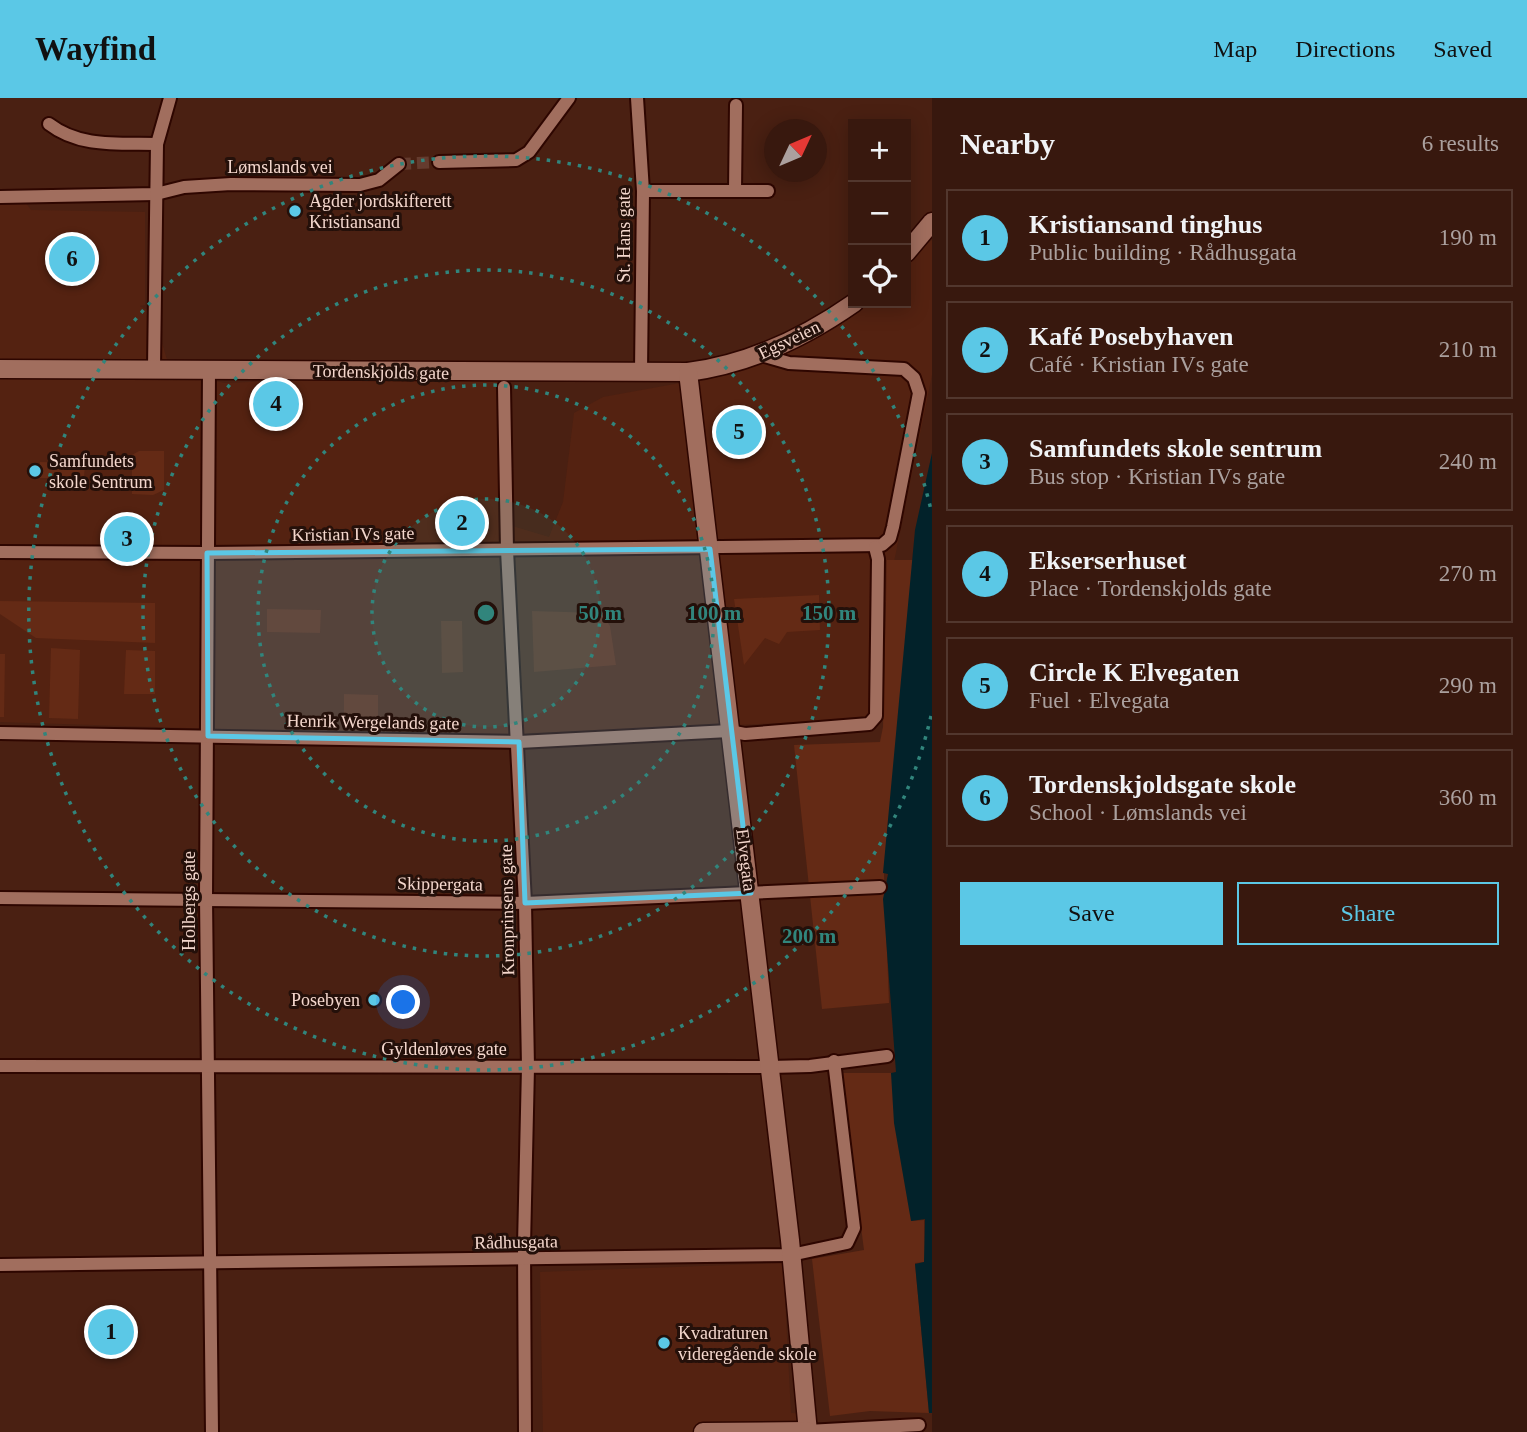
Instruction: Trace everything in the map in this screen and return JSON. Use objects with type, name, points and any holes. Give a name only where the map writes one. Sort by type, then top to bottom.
[{"type":"street","points":[[154,368],[157,144],[170,98]]},
{"type":"street","points":[[439,162],[516,160],[529,152],[569,98]]},
{"type":"street","name":"St. Hans gate","points":[[637,98],[643,191],[641,372]]},
{"type":"street","points":[[734,190],[736,105]]},
{"type":"street","points":[[49,124],[65,137],[86,142],[157,144]]},
{"type":"street","name":"Lømslands vei","points":[[0,197],[156,194],[184,187],[231,184],[360,185],[379,180],[399,164]]},
{"type":"street","points":[[643,191],[768,191]]},
{"type":"street","points":[[911,247],[932,222]]},
{"type":"street","name":"Egsveien","points":[[720,368],[761,355],[830,320],[848,308]]},
{"type":"street","points":[[737,733],[869,724],[876,716],[878,559],[875,547],[890,538],[919,393],[914,378],[904,369],[789,363],[761,355]]},
{"type":"street","name":"Tordenskjolds gate","points":[[0,369],[688,372],[720,368]]},
{"type":"street","name":"Holbergs gate","points":[[209,370],[206,898],[212,1432]]},
{"type":"street","name":"Elvegata","points":[[688,372],[737,733],[807,1432]]},
{"type":"street","name":"Kronprinsens gate","points":[[503,387],[507,550],[519,742],[525,903],[528,1067],[524,1260],[525,1432]]},
{"type":"street","name":"Kristian IVs gate","points":[[0,552],[208,553],[875,547]]},
{"type":"street","name":"Henrik Wergelands gate","points":[[0,733],[519,742],[737,733]]},
{"type":"street","name":"Skippergata","points":[[0,898],[525,903],[880,887]]},
{"type":"street","name":"Gyldenløves gate","points":[[0,1066],[770,1067],[810,1066],[887,1056]]},
{"type":"street","name":"Rådhusgata","points":[[0,1265],[791,1255],[847,1243],[854,1228],[834,1062]]},
{"type":"street","points":[[702,1432],[807,1432],[919,1425]]},
{"type":"highlighted area","points":[[710,549],[751,893],[525,903],[519,742],[208,736],[207,553]]},
{"type":"shaded area","points":[[0,195],[20,195],[31,210],[145,212],[145,305],[140,306],[153,313],[171,373],[225,383],[408,375],[497,377],[510,435],[509,525],[549,537],[563,502],[574,413],[603,397],[691,381],[848,308],[911,308],[911,256],[932,240],[932,375],[884,611],[880,719],[532,733],[501,738],[0,722]]},
{"type":"shaded area","points":[[139,451],[164,451],[164,490],[153,495],[132,494],[132,455]]},
{"type":"shaded area","points":[[40,462],[85,463],[84,478],[40,478]]},
{"type":"shaded area","points":[[887,560],[915,560],[884,875],[889,1003],[822,1009],[794,745],[880,742],[883,727]]},
{"type":"shaded area","points":[[819,595],[820,630],[787,632],[779,644],[765,638],[744,665],[734,599]]},
{"type":"shaded area","points":[[0,601],[155,603],[155,643],[36,638],[0,614]]},
{"type":"shaded area","points":[[267,609],[321,610],[320,633],[267,632]]},
{"type":"shaded area","points":[[532,611],[601,613],[610,626],[616,665],[534,672]]},
{"type":"shaded area","points":[[441,621],[462,621],[463,672],[442,673]]},
{"type":"shaded area","points":[[51,648],[80,650],[78,719],[49,718]]},
{"type":"shaded area","points":[[126,650],[155,651],[155,694],[124,694]]},
{"type":"shaded area","points":[[0,654],[5,654],[4,717],[0,717]]},
{"type":"shaded area","points":[[344,694],[378,695],[378,725],[344,724]]},
{"type":"shaded area","points":[[841,1073],[892,1073],[912,1221],[924,1220],[925,1262],[915,1263],[929,1413],[870,1411],[830,1416],[812,1259],[864,1250]]},
{"type":"shaded area","name":"Kvadraturen videregående skole","points":[[783,1263],[791,1413],[816,1414],[817,1432],[543,1432],[540,1272]]},
{"type":"water","points":[[932,453],[932,1413],[929,1413],[915,1264],[924,1262],[925,1219],[911,1221],[894,1123],[891,1073],[896,1072],[883,899],[888,874],[883,873],[915,530]]},
{"type":"tunnel","points":[[399,164],[439,162]]},
{"type":"place","name":"Agder jordskifterett Kristiansand","points":[[295,211]]},
{"type":"place","name":"Tordenskjoldsgate skole","points":[[72,259]]},
{"type":"place","name":"Ekserserhuset","points":[[276,404]]},
{"type":"place","name":"Circle K Elvegaten","points":[[739,432]]},
{"type":"place","name":"Samfundets skole Sentrum","points":[[35,471]]},
{"type":"place","name":"Kafé Posebyhaven","points":[[462,523]]},
{"type":"place","name":"Samfundets skole sentrum","points":[[127,539]]},
{"type":"place","name":"Posebyen","points":[[374,1000]]},
{"type":"place","name":"Kristiansand tinghus","points":[[111,1332]]},
{"type":"place","name":"Kvadraturen videregående skole","points":[[664,1343]]}]
